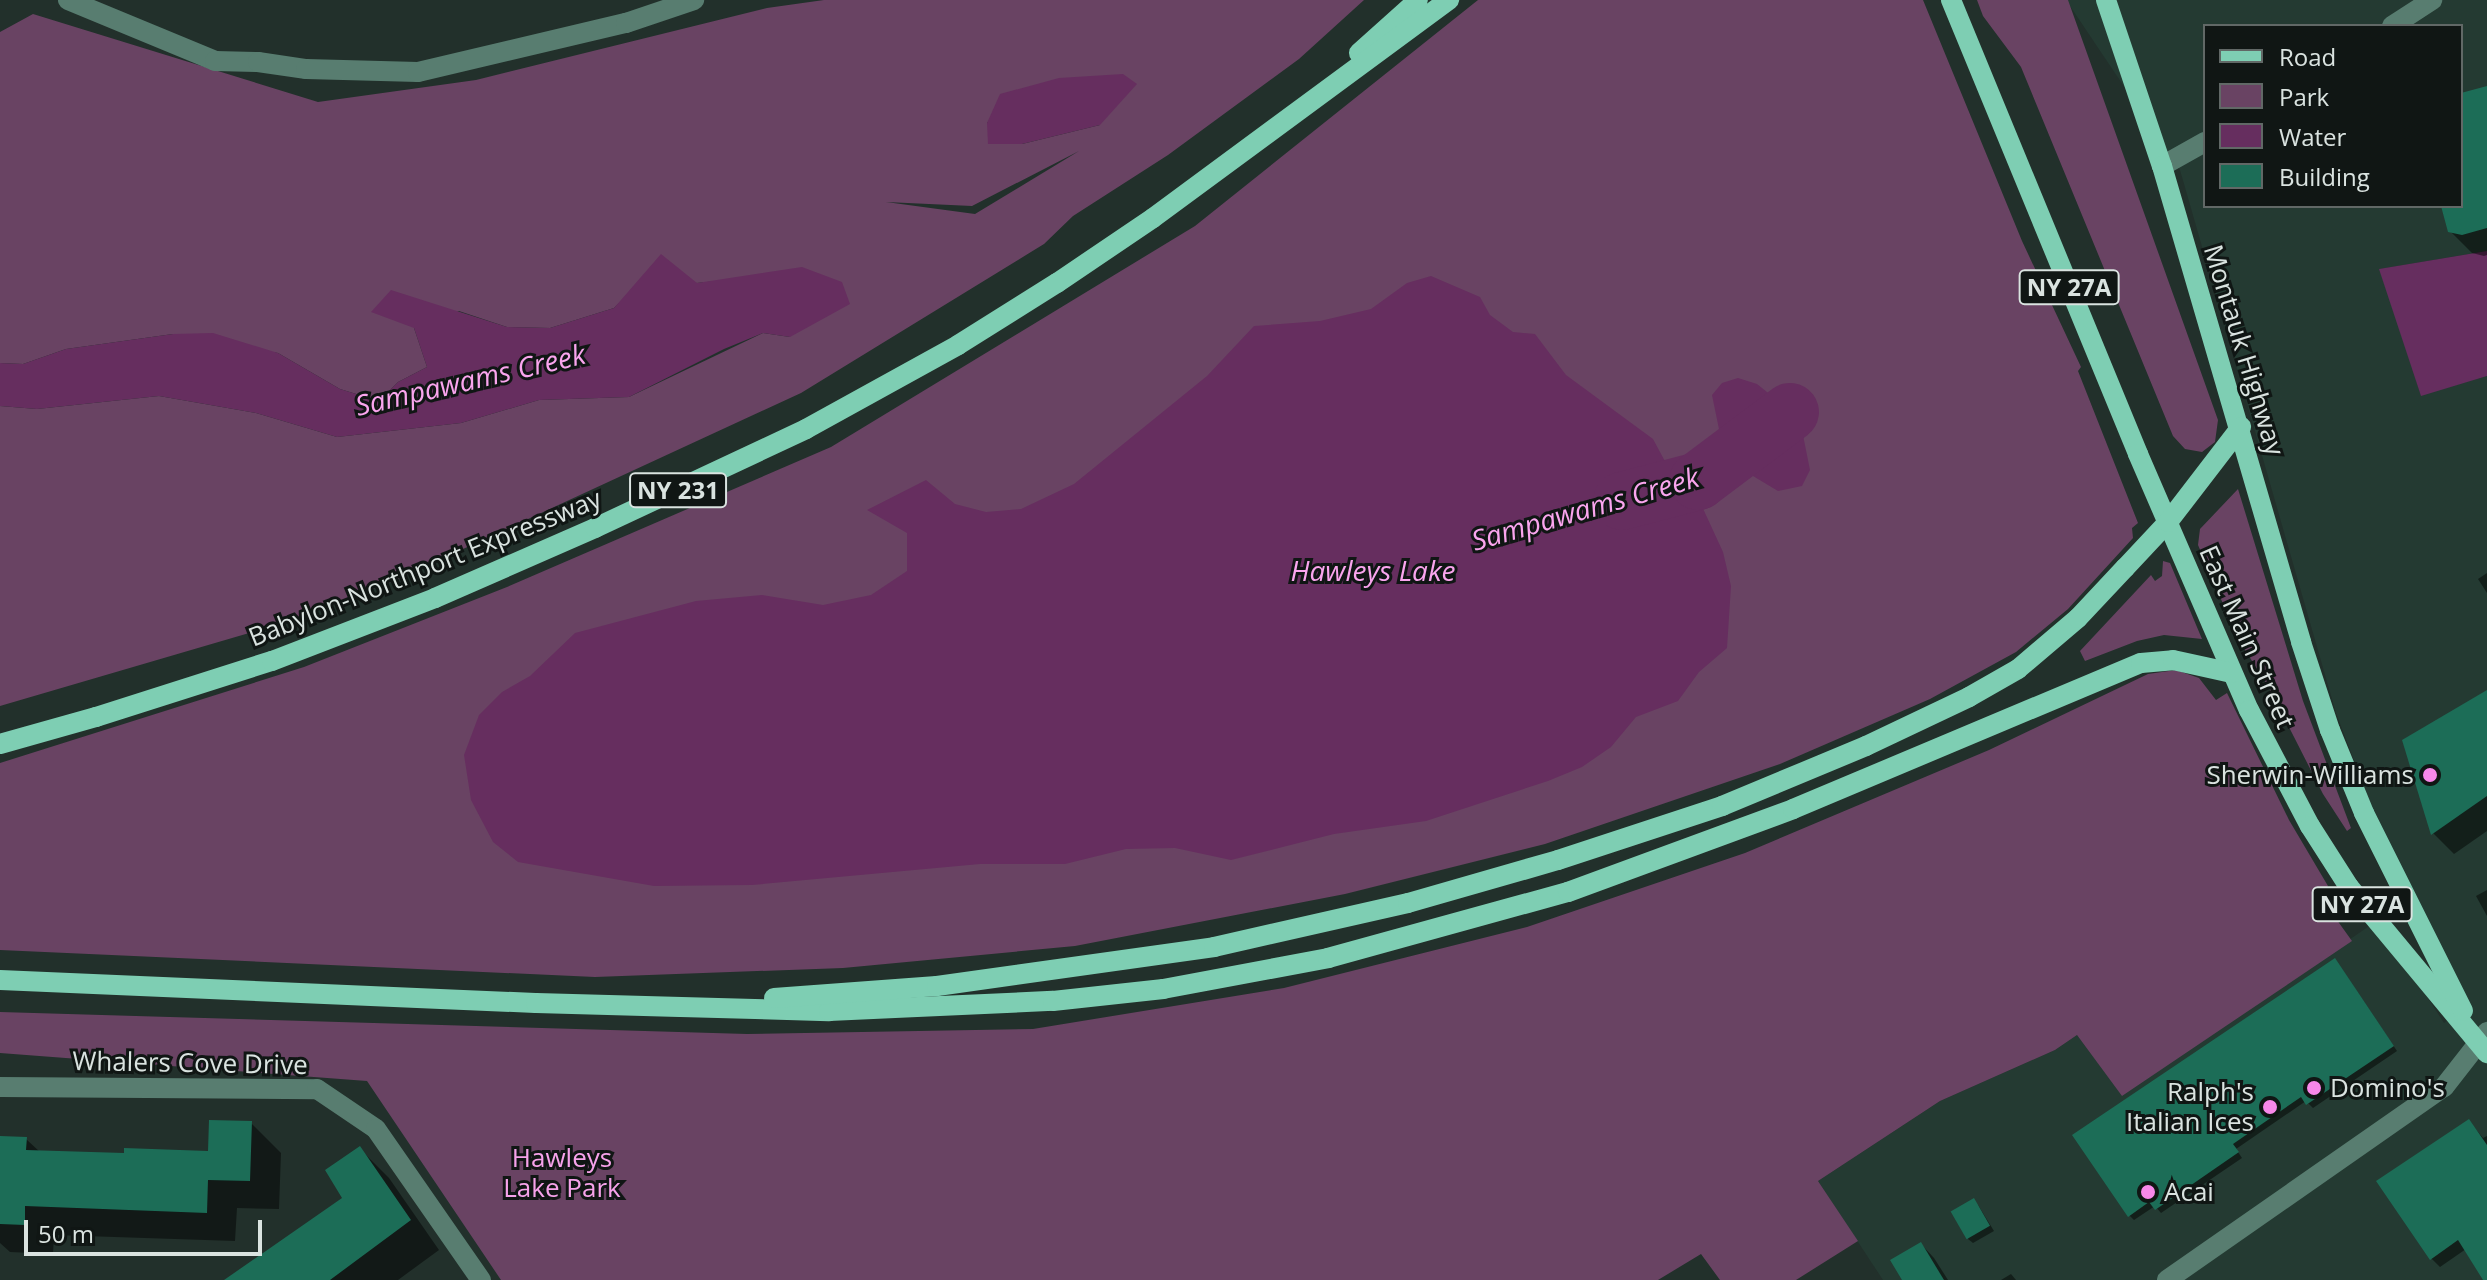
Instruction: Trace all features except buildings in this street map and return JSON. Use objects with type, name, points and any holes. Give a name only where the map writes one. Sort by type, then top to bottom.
[{"type":"main road","points":[[1294,112],[1418,0]]},
{"type":"main road","points":[[1294,112],[1449,0]]},
{"type":"main road","name":"NY 27A","points":[[1951,0],[2168,522]]},
{"type":"main road","name":"Montauk Highway","points":[[2106,0],[2162,166],[2326,717]]},
{"type":"main road","name":"Babylon-Northport Expressway","points":[[0,744],[185,689],[350,631],[513,565],[757,453],[907,374],[1007,315],[1153,218],[1294,112]]},
{"type":"main road","points":[[674,1005],[937,986],[1214,947],[1408,903],[1722,806],[1866,746],[1996,683],[2041,652],[2078,618],[2168,522],[2241,427]]},
{"type":"main road","name":"East Main Street","points":[[2168,522],[2232,673],[2287,785],[2349,887],[2382,930],[2484,1043]]},
{"type":"main road","points":[[0,980],[536,1003],[829,1011],[1039,1002],[1163,989],[1299,964],[1504,912],[1663,860],[2141,663],[2185,661],[2232,673]]},
{"type":"main road","name":"East Main Street","points":[[2326,717],[2364,813],[2484,1043]]},
{"type":"street","points":[[68,0],[215,61],[258,62],[306,69],[418,72],[626,23],[694,0]]},
{"type":"street","points":[[2395,24],[2432,0]]},
{"type":"street","points":[[2162,166],[2203,143]]},
{"type":"street","points":[[2167,1280],[2444,1087],[2484,1043]]},
{"type":"street","name":"Whalers Cove Drive","points":[[0,1087],[317,1089],[376,1129],[481,1280]]},
{"type":"shaded area","points":[[2066,0],[2487,0],[2487,251],[2380,269],[2421,395],[2487,376],[2487,1280],[1883,1280],[1818,1181],[1940,1101],[2055,1050],[2077,1035],[2122,1095],[2378,920],[2444,1023],[2470,1004],[2376,818],[2336,713],[2180,170]]},
{"type":"green space","points":[[824,0],[1364,0],[1299,59],[1168,155],[1073,216],[1044,244],[801,393],[396,580],[280,624],[0,706],[0,406],[37,409],[159,396],[256,413],[337,437],[461,423],[539,400],[629,397],[763,333],[790,337],[746,278],[697,283],[645,277],[614,308],[550,328],[507,327],[459,311],[414,328],[427,367],[398,382],[379,401],[340,389],[278,353],[173,334],[66,349],[23,364],[0,363],[0,32],[33,14],[318,102],[476,80],[767,8]],"holes":[[[992,117],[1100,125],[1022,144],[987,123]],[[1079,151],[975,214],[886,202],[972,206]]]},
{"type":"green space","points":[[1478,0],[1923,0],[2022,241],[2081,367],[2078,371],[2138,523],[2132,528],[2133,538],[2068,609],[2016,652],[1930,699],[1780,764],[1545,844],[1345,894],[1075,946],[843,968],[595,977],[0,950],[0,763],[304,667],[507,587],[831,447],[1195,226]]},
{"type":"green space","points":[[1977,0],[2068,0],[2218,420],[2215,442],[2202,452],[2185,449],[2173,436],[2021,67],[1983,16]]},
{"type":"green space","points":[[2238,489],[2303,701],[2351,828],[2347,831],[2323,794],[2268,686],[2238,639],[2198,545],[2200,529]]},
{"type":"green space","points":[[2163,561],[2170,563],[2202,639],[2164,635],[2137,641],[2085,661],[2080,651],[2151,575],[2155,581],[2162,576]]},
{"type":"green space","name":"Hawleys Lake Park","points":[[2176,670],[2199,678],[2216,700],[2227,693],[2289,820],[2328,886],[2319,895],[2352,941],[2122,1096],[2077,1035],[2055,1050],[1940,1101],[1818,1181],[1858,1241],[1796,1280],[1720,1280],[1701,1254],[1658,1280],[501,1280],[367,1081],[0,1053],[0,1012],[747,1034],[1033,1029],[1284,988],[1527,927],[1745,853],[1989,750],[2148,674]]},
{"type":"water","points":[[1123,74],[1137,84],[1100,125],[1022,144],[988,144],[987,123],[1000,94],[1059,78]]},
{"type":"water","points":[[2487,251],[2487,376],[2421,396],[2379,269]]},
{"type":"water","points":[[661,254],[697,283],[802,267],[842,282],[850,304],[790,337],[763,333],[724,349],[629,397],[539,400],[461,423],[337,437],[256,413],[159,396],[37,409],[0,406],[0,363],[23,364],[66,349],[173,334],[213,333],[278,353],[340,389],[379,401],[398,382],[427,367],[414,328],[371,312],[391,290],[507,327],[550,328],[614,308]]},
{"type":"water","name":"Hawleys Lake","points":[[1431,276],[1480,297],[1490,315],[1513,332],[1535,334],[1566,375],[1653,439],[1667,465],[1679,476],[1689,471],[1706,493],[1700,502],[1723,552],[1731,586],[1727,648],[1699,672],[1678,701],[1636,717],[1611,747],[1582,767],[1426,821],[1334,834],[1231,860],[1175,848],[1126,849],[1065,864],[980,864],[752,885],[654,886],[518,862],[493,842],[471,800],[464,755],[479,715],[502,692],[530,676],[575,633],[696,601],[762,595],[823,605],[871,595],[907,571],[907,533],[867,510],[926,480],[955,504],[986,512],[1021,509],[1074,484],[1207,376],[1254,326],[1320,321],[1371,309],[1407,283]]},
{"type":"water","points":[[1738,378],[1757,384],[1788,409],[1802,430],[1810,470],[1802,486],[1778,491],[1748,473],[1718,485],[1701,463],[1721,439],[1712,395],[1722,383]]},
{"type":"waterway","name":"Sampawams Creek","points":[[1622,501],[1698,481],[1790,412]]},
{"type":"place","name":"Sherwin-Williams","points":[[2430,775]]},
{"type":"place","name":"Domino's","points":[[2314,1088]]},
{"type":"place","name":"Ralph's Italian Ices","points":[[2270,1107]]},
{"type":"place","name":"Acai","points":[[2148,1192]]}]
